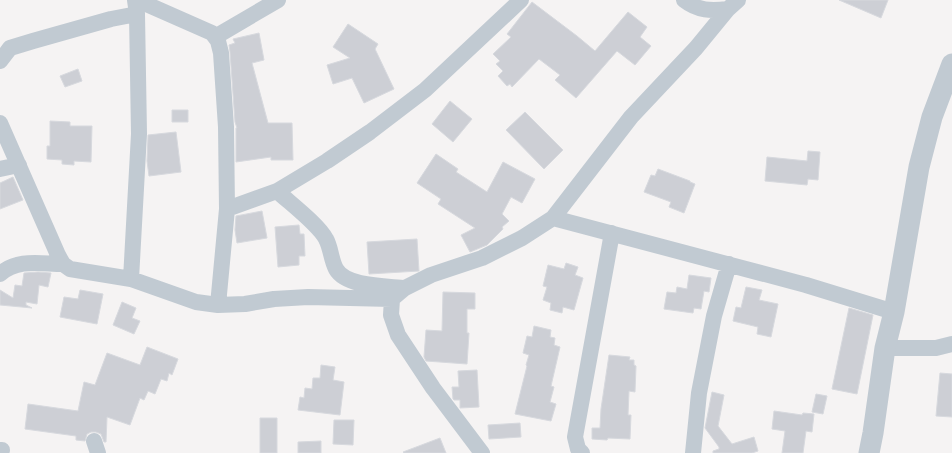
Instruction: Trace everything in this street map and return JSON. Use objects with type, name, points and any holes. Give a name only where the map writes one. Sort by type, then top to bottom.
[{"type":"street","points":[[214,37],[278,0]]},
{"type":"street","points":[[226,208],[277,191],[327,161],[370,132],[424,90],[521,0]]},
{"type":"street","points":[[684,0],[699,10],[710,11],[733,5]]},
{"type":"street","points":[[131,279],[139,134],[136,5]]},
{"type":"street","points":[[0,61],[10,48],[111,20],[136,5],[196,25],[212,33],[218,42],[222,53],[226,127],[226,208],[218,305]]},
{"type":"street","points":[[0,123],[58,255],[64,264],[70,269],[131,279],[196,302],[218,305],[245,304],[274,299],[308,297],[392,299],[405,288],[430,275],[482,258],[522,238],[553,218],[631,117],[696,48],[733,5]]},
{"type":"street","points":[[869,453],[885,348],[894,312],[919,167],[932,117],[952,64]]},
{"type":"street","points":[[0,169],[19,165]]},
{"type":"street","points":[[277,191],[317,228],[326,239],[336,269],[345,279],[356,282],[405,288]]},
{"type":"street","points":[[553,218],[806,285],[894,312]]},
{"type":"street","points":[[582,453],[578,449],[575,437],[612,233]]},
{"type":"street","points":[[0,274],[7,268],[22,263],[64,264]]},
{"type":"street","points":[[693,453],[699,393],[714,316],[729,264]]},
{"type":"street","points":[[392,299],[391,315],[398,335],[433,388],[482,453]]},
{"type":"street","points":[[885,348],[936,348],[952,344]]},
{"type":"building","points":[[839,0],[888,0],[881,18]]},
{"type":"building","points":[[532,2],[595,51],[628,12],[647,27],[640,37],[651,46],[635,65],[617,51],[576,98],[555,80],[560,75],[539,59],[512,87],[510,84],[507,86],[498,76],[503,71],[496,64],[500,61],[493,54],[511,37],[507,34]]},
{"type":"building","points":[[348,24],[378,44],[375,49],[394,89],[364,103],[352,78],[333,84],[327,65],[350,58],[333,47]]},
{"type":"building","points":[[259,33],[264,60],[252,63],[268,123],[292,123],[293,160],[271,160],[271,157],[236,162],[237,128],[235,122],[229,45],[235,43],[233,39]]},
{"type":"building","points":[[78,69],[82,81],[65,87],[60,76]]},
{"type":"building","points":[[450,101],[472,119],[453,142],[432,124]]},
{"type":"building","points":[[172,110],[188,110],[188,122],[172,122]]},
{"type":"building","points":[[525,112],[563,150],[544,169],[506,130]]},
{"type":"building","points":[[50,121],[70,122],[70,126],[92,126],[91,162],[74,161],[74,165],[62,164],[62,160],[47,159],[47,146],[50,146]]},
{"type":"building","points":[[176,132],[181,172],[149,176],[147,161],[148,135]]},
{"type":"building","points":[[808,151],[820,152],[818,180],[808,179],[807,185],[765,181],[767,157],[807,161]]},
{"type":"building","points":[[436,154],[458,169],[456,172],[487,192],[503,162],[535,179],[522,203],[511,197],[502,214],[509,221],[487,245],[470,252],[461,235],[475,228],[438,204],[441,199],[417,183]]},
{"type":"building","points":[[658,169],[695,184],[684,213],[669,207],[671,202],[644,192],[651,175],[655,176]]},
{"type":"building","points":[[13,177],[23,200],[0,209],[0,183]]},
{"type":"building","points":[[262,211],[267,238],[237,243],[235,230],[236,216]]},
{"type":"building","points":[[299,225],[300,234],[304,234],[305,256],[299,256],[299,265],[278,267],[275,227]]},
{"type":"building","points":[[417,239],[419,271],[369,274],[367,242]]},
{"type":"building","points":[[566,263],[578,267],[575,275],[583,278],[574,310],[563,307],[562,313],[550,310],[551,303],[543,300],[547,287],[543,286],[548,265],[564,269]]},
{"type":"building","points":[[24,273],[51,273],[48,287],[39,285],[37,304],[26,302],[26,305],[32,308],[0,305],[0,290],[13,298],[15,285],[22,286]]},
{"type":"building","points":[[689,275],[711,278],[709,292],[704,291],[701,309],[694,308],[693,313],[664,309],[667,292],[676,293],[677,287],[687,289]]},
{"type":"building","points":[[746,287],[762,290],[759,300],[778,304],[771,337],[757,334],[758,327],[733,321],[736,307],[741,308]]},
{"type":"building","points":[[80,290],[103,294],[97,324],[60,317],[64,297],[78,299]]},
{"type":"building","points":[[443,292],[475,293],[475,309],[467,309],[467,333],[469,333],[467,364],[426,361],[424,357],[426,330],[442,331]]},
{"type":"building","points":[[122,302],[136,308],[132,318],[140,321],[134,334],[113,325]]},
{"type":"building","points":[[849,308],[873,315],[857,394],[832,389]]},
{"type":"building","points":[[534,326],[551,330],[550,337],[555,338],[554,345],[560,347],[551,386],[554,387],[550,402],[556,404],[551,421],[515,414],[529,355],[523,353],[527,336],[532,337]]},
{"type":"building","points":[[147,347],[178,359],[172,375],[169,373],[167,381],[161,379],[155,394],[148,391],[144,400],[140,398],[130,425],[107,417],[106,442],[104,442],[101,434],[96,432],[87,434],[85,441],[76,440],[76,436],[25,429],[28,404],[78,411],[84,382],[95,385],[107,353],[140,365]]},
{"type":"building","points":[[609,355],[630,357],[629,360],[634,360],[634,365],[636,366],[635,392],[629,391],[628,415],[631,415],[630,439],[592,439],[592,428],[600,428],[601,409]]},
{"type":"building","points":[[321,365],[335,367],[333,380],[344,382],[340,415],[298,410],[300,397],[304,398],[305,388],[312,389],[313,378],[320,378]]},
{"type":"building","points":[[477,370],[479,407],[460,408],[460,400],[453,399],[452,387],[459,387],[458,371]]},
{"type":"building","points":[[940,373],[952,374],[952,417],[936,416]]},
{"type":"building","points":[[712,392],[724,395],[718,426],[732,444],[754,437],[758,451],[752,453],[713,453],[713,451],[719,449],[719,447],[705,428]]},
{"type":"building","points":[[816,394],[827,396],[823,414],[812,412]]},
{"type":"building","points":[[774,411],[802,415],[803,413],[814,414],[812,432],[806,431],[803,453],[782,453],[785,431],[772,429]]},
{"type":"building","points":[[260,418],[277,418],[277,453],[260,453]]},
{"type":"building","points":[[334,420],[354,420],[353,445],[333,444]]},
{"type":"building","points":[[520,423],[521,437],[489,439],[488,425]]},
{"type":"building","points":[[440,438],[446,453],[403,452]]},
{"type":"building","points":[[321,441],[321,453],[298,453],[298,442]]}]
